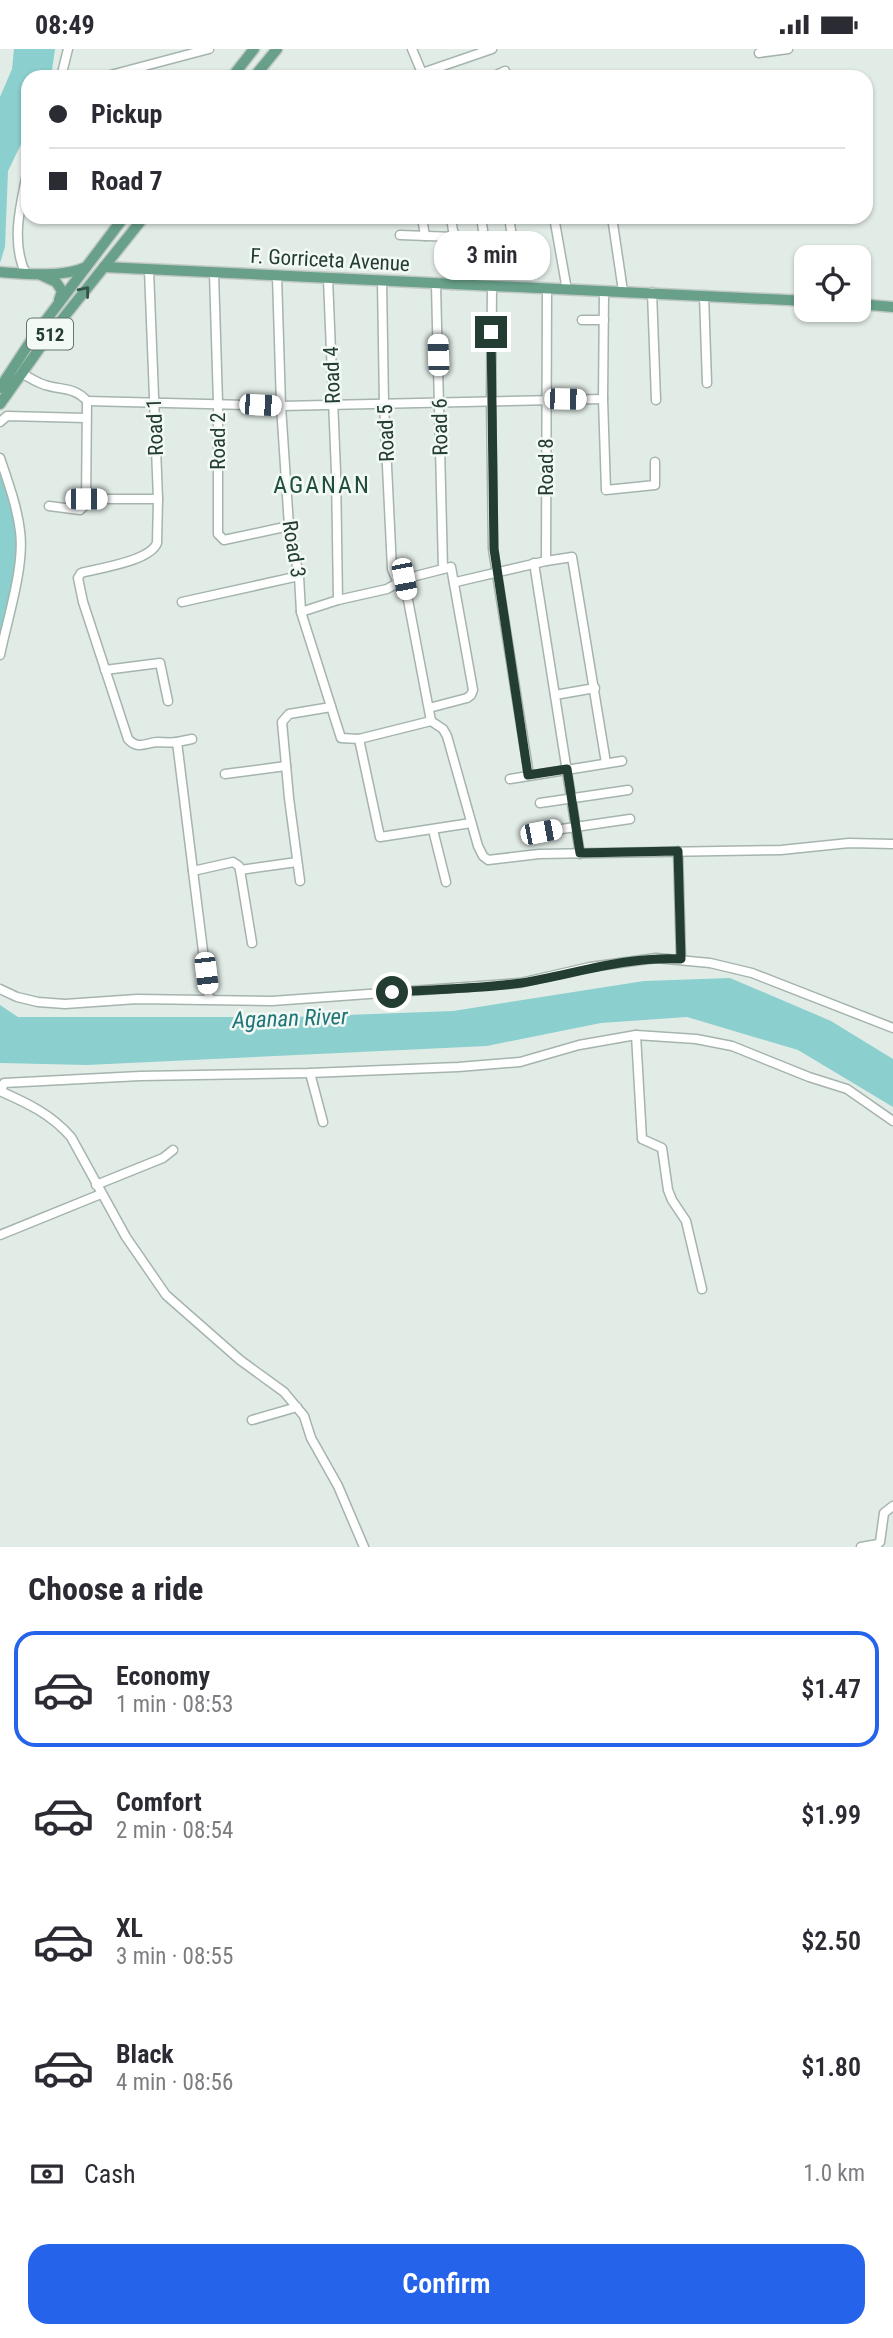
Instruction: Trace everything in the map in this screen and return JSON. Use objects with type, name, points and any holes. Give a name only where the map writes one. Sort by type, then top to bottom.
[{"type":"main road","points":[[238,70],[254,49]]},
{"type":"main road","points":[[260,70],[277,49]]},
{"type":"main road","name":"512","points":[[0,404],[34,336],[119,224]]},
{"type":"main road","name":"512","points":[[0,388],[18,371],[138,224]]},
{"type":"main road","points":[[113,256],[112,264],[123,269]]},
{"type":"main road","points":[[5,272],[40,275],[79,270],[90,262]]},
{"type":"main road","name":"F. Gorriceta Avenue","points":[[104,267],[794,300]]},
{"type":"main road","points":[[40,275],[56,282],[62,292],[51,314],[52,319],[62,318]]},
{"type":"main road","points":[[871,305],[893,307]]},
{"type":"street","points":[[63,70],[68,49]]},
{"type":"street","points":[[130,70],[209,49]]},
{"type":"street","points":[[421,70],[412,50],[423,49]]},
{"type":"street","points":[[431,70],[492,49]]},
{"type":"street","points":[[759,53],[788,49]]},
{"type":"street","points":[[21,200],[19,260],[26,274]]},
{"type":"street","points":[[423,224],[425,236]]},
{"type":"street","points":[[452,224],[456,285]]},
{"type":"street","points":[[482,224],[484,237]]},
{"type":"street","points":[[400,235],[511,238],[510,224]]},
{"type":"street","points":[[555,224],[567,290]]},
{"type":"street","points":[[613,224],[623,291]]},
{"type":"street","name":"Road 1","points":[[105,670],[78,578],[81,573],[124,562],[155,548],[158,499],[149,271]]},
{"type":"street","name":"Road 2","points":[[214,273],[220,538],[224,540],[289,526]]},
{"type":"street","name":"Road 3","points":[[277,276],[281,406],[289,526],[299,576],[301,612],[341,738],[359,739]]},
{"type":"street","name":"Road 4","points":[[328,279],[334,404],[338,600]]},
{"type":"street","name":"Road 5","points":[[382,282],[384,404],[392,569],[401,581],[431,721]]},
{"type":"street","name":"Road 6","points":[[436,285],[443,569]]},
{"type":"street","points":[[492,286],[494,549],[528,775]]},
{"type":"street","name":"Road 8","points":[[546,561],[547,289]]},
{"type":"street","points":[[604,292],[606,490],[655,485],[655,462]]},
{"type":"street","points":[[652,292],[656,400]]},
{"type":"street","points":[[704,295],[708,383]]},
{"type":"street","points":[[582,320],[604,320]]},
{"type":"street","points":[[18,371],[44,385],[80,393],[87,401],[86,504],[80,510],[49,506]]},
{"type":"street","points":[[87,401],[281,406],[603,399]]},
{"type":"street","points":[[0,422],[7,416],[86,418]]},
{"type":"street","points":[[0,458],[12,491],[20,533],[20,559],[0,655]]},
{"type":"street","points":[[86,499],[158,499]]},
{"type":"street","points":[[456,582],[534,563],[572,557],[606,763]]},
{"type":"street","points":[[534,563],[580,853]]},
{"type":"street","points":[[301,612],[387,589],[401,581],[452,567],[472,690],[467,698],[429,708]]},
{"type":"street","points":[[182,602],[299,576]]},
{"type":"street","points":[[168,701],[160,663],[105,670],[132,744],[139,746],[159,742],[177,743],[191,739]]},
{"type":"street","points":[[555,695],[595,688]]},
{"type":"street","points":[[300,881],[282,728],[285,716],[331,706]]},
{"type":"street","points":[[471,823],[384,839],[380,837],[359,739],[431,721],[443,729],[478,846],[488,860],[539,854],[781,850],[849,843],[893,844]]},
{"type":"street","points":[[177,743],[209,999]]},
{"type":"street","points":[[510,779],[622,761]]},
{"type":"street","points":[[225,773],[286,766]]},
{"type":"street","points":[[540,803],[628,790]]},
{"type":"street","points":[[541,832],[630,819]]},
{"type":"street","points":[[433,829],[446,882]]},
{"type":"street","points":[[678,851],[681,959]]},
{"type":"street","points":[[193,871],[233,862],[239,866],[252,943]]},
{"type":"street","points":[[240,870],[298,862]]},
{"type":"street","points":[[0,989],[38,1002],[65,1004],[137,999],[272,1001],[520,983],[632,960],[681,959],[752,973],[893,1028]]},
{"type":"street","points":[[636,1035],[642,1139],[662,1148],[668,1190],[686,1221],[702,1289]]},
{"type":"street","points":[[1,1087],[140,1076],[310,1073],[520,1062],[579,1045],[636,1035],[696,1039],[732,1046],[847,1089],[893,1121]]},
{"type":"street","points":[[310,1073],[323,1122]]},
{"type":"street","points":[[1,1087],[61,1125],[71,1137],[100,1194],[166,1295],[240,1360],[284,1392],[297,1407],[304,1416],[311,1438],[338,1486],[365,1547]]},
{"type":"street","points":[[96,1185],[163,1158],[173,1150]]},
{"type":"street","points":[[0,1235],[100,1194]]},
{"type":"street","points":[[252,1420],[297,1407]]},
{"type":"street","points":[[861,1546],[878,1545],[884,1513],[893,1506]]},
{"type":"water","points":[[14,49],[55,49],[52,70],[21,70],[21,144],[8,171],[5,247],[0,263],[0,97],[12,69]]},
{"type":"water","points":[[0,470],[22,536],[0,640]]},
{"type":"water","name":"Aganan River","points":[[730,978],[831,1021],[893,1059],[893,1107],[798,1050],[687,1017],[601,1023],[487,1046],[87,1065],[0,1063],[0,1005],[18,1017],[292,1017],[453,1011],[644,981]]},
{"type":"district","name":"AGANAN","points":[[322,485]]},
{"type":"route","points":[[392,992],[520,983],[590,967],[656,958],[681,959],[678,851],[580,853],[567,769],[528,775],[494,549],[491,332]]}]
